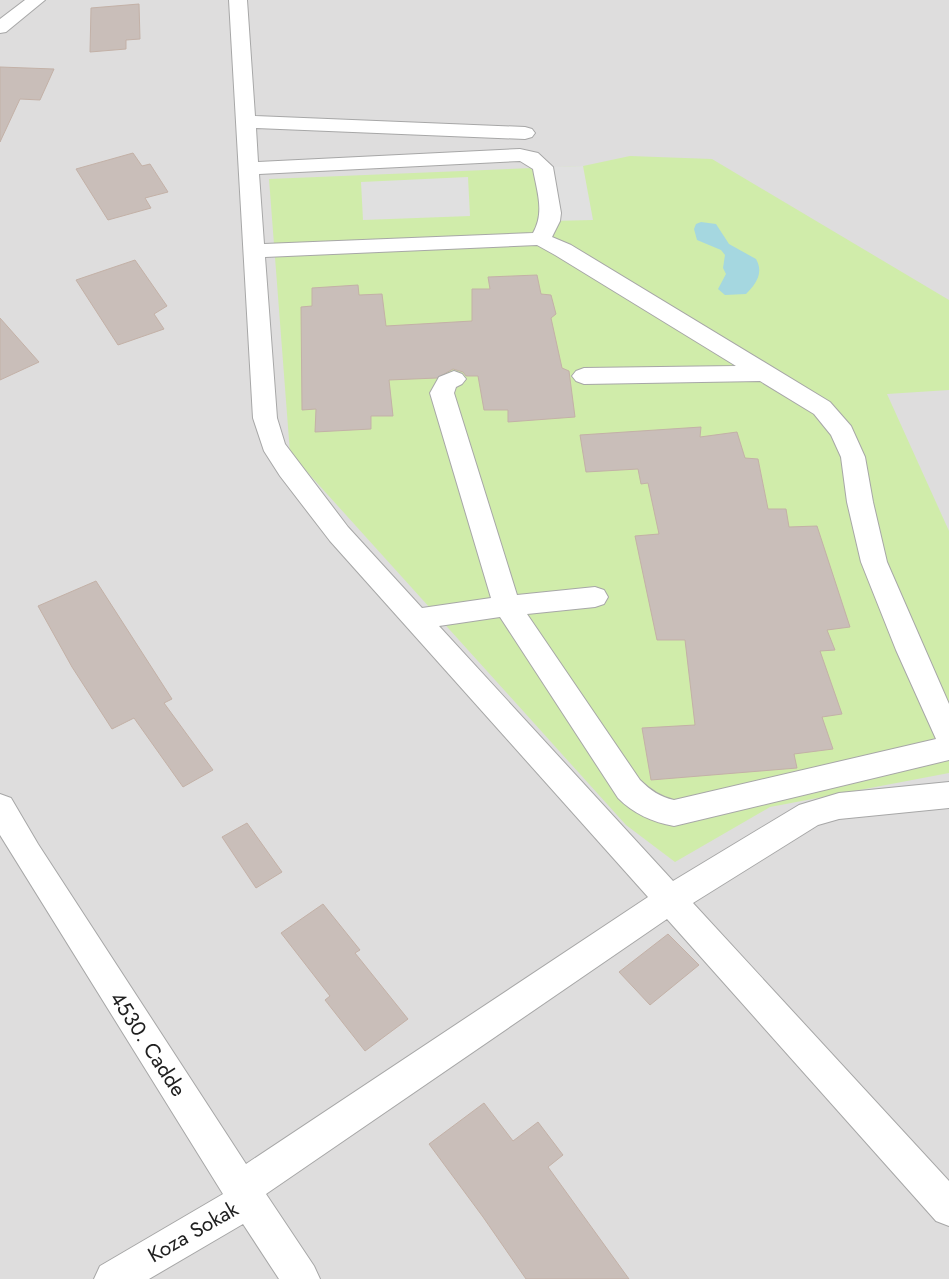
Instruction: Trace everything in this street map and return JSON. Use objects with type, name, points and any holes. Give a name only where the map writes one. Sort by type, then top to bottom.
[{"type":"street","points":[[0,28],[36,0]]},
{"type":"street","points":[[238,0],[265,418],[273,445],[289,470],[339,534],[949,1208]]},
{"type":"street","points":[[246,122],[290,122],[525,133]]},
{"type":"street","points":[[249,169],[520,155],[531,157],[543,167],[551,213],[550,221],[540,240]]},
{"type":"street","points":[[255,252],[540,240],[563,250],[822,408],[842,432],[853,457],[860,502],[874,562],[910,650],[949,735]]},
{"type":"street","points":[[584,376],[764,373]]},
{"type":"street","points":[[454,379],[446,382],[442,393],[507,606],[629,789],[648,805],[674,813],[949,748]]},
{"type":"street","points":[[416,619],[507,606],[595,597]]},
{"type":"street","name":"Koza Sokak","points":[[112,1279],[244,1194],[670,900],[810,814],[839,806],[949,795]]},
{"type":"street","name":"4530. Cadde","points":[[0,807],[27,854],[244,1194],[301,1279]]},
{"type":"shaded area","points":[[0,0],[949,0],[949,1279],[0,1279]]},
{"type":"shaded area","points":[[583,166],[593,220],[550,221],[543,167]]},
{"type":"shaded area","points":[[468,177],[470,216],[363,220],[361,182]]},
{"type":"green space","points":[[630,156],[712,159],[949,300],[949,390],[887,394],[949,531],[949,773],[770,807],[675,862],[626,825],[290,453],[269,179],[583,166]]},
{"type":"water","points":[[701,222],[716,224],[729,244],[756,259],[759,269],[758,278],[746,294],[725,295],[718,289],[726,274],[723,268],[725,255],[721,250],[697,240],[694,229],[696,224]]},
{"type":"building","points":[[139,4],[140,39],[126,40],[126,49],[90,52],[91,8]]},
{"type":"building","points":[[0,67],[54,69],[40,100],[20,99],[0,142]]},
{"type":"building","points":[[133,153],[142,166],[150,164],[168,192],[145,198],[151,208],[108,220],[76,169]]},
{"type":"building","points":[[135,260],[167,306],[154,314],[164,329],[118,345],[76,280]]},
{"type":"building","points":[[537,275],[541,294],[551,295],[556,314],[551,318],[562,368],[569,371],[575,417],[508,422],[508,410],[484,410],[478,376],[466,376],[463,372],[453,369],[437,378],[389,380],[393,416],[371,416],[371,429],[315,432],[316,409],[302,410],[301,307],[312,306],[312,288],[358,285],[359,295],[382,294],[386,326],[472,321],[472,289],[490,289],[488,277]]},
{"type":"building","points":[[0,318],[39,362],[0,380]]},
{"type":"building","points":[[701,427],[700,437],[737,432],[745,458],[758,459],[768,509],[786,509],[789,527],[817,526],[850,627],[827,630],[835,650],[820,651],[842,714],[822,717],[833,749],[794,754],[797,768],[651,780],[642,728],[695,725],[685,640],[657,640],[635,536],[659,534],[648,483],[641,484],[638,469],[586,472],[580,435]]},
{"type":"building","points":[[96,581],[172,699],[164,703],[213,770],[183,787],[134,718],[112,729],[72,667],[38,606]]},
{"type":"building","points":[[247,823],[282,872],[256,888],[222,837]]},
{"type":"building","points":[[323,904],[360,950],[355,953],[408,1019],[365,1051],[325,1000],[330,996],[281,933]]},
{"type":"building","points":[[668,934],[699,965],[650,1005],[619,972]]},
{"type":"building","points":[[484,1103],[513,1141],[538,1122],[563,1155],[548,1167],[629,1279],[526,1279],[429,1144]]}]
